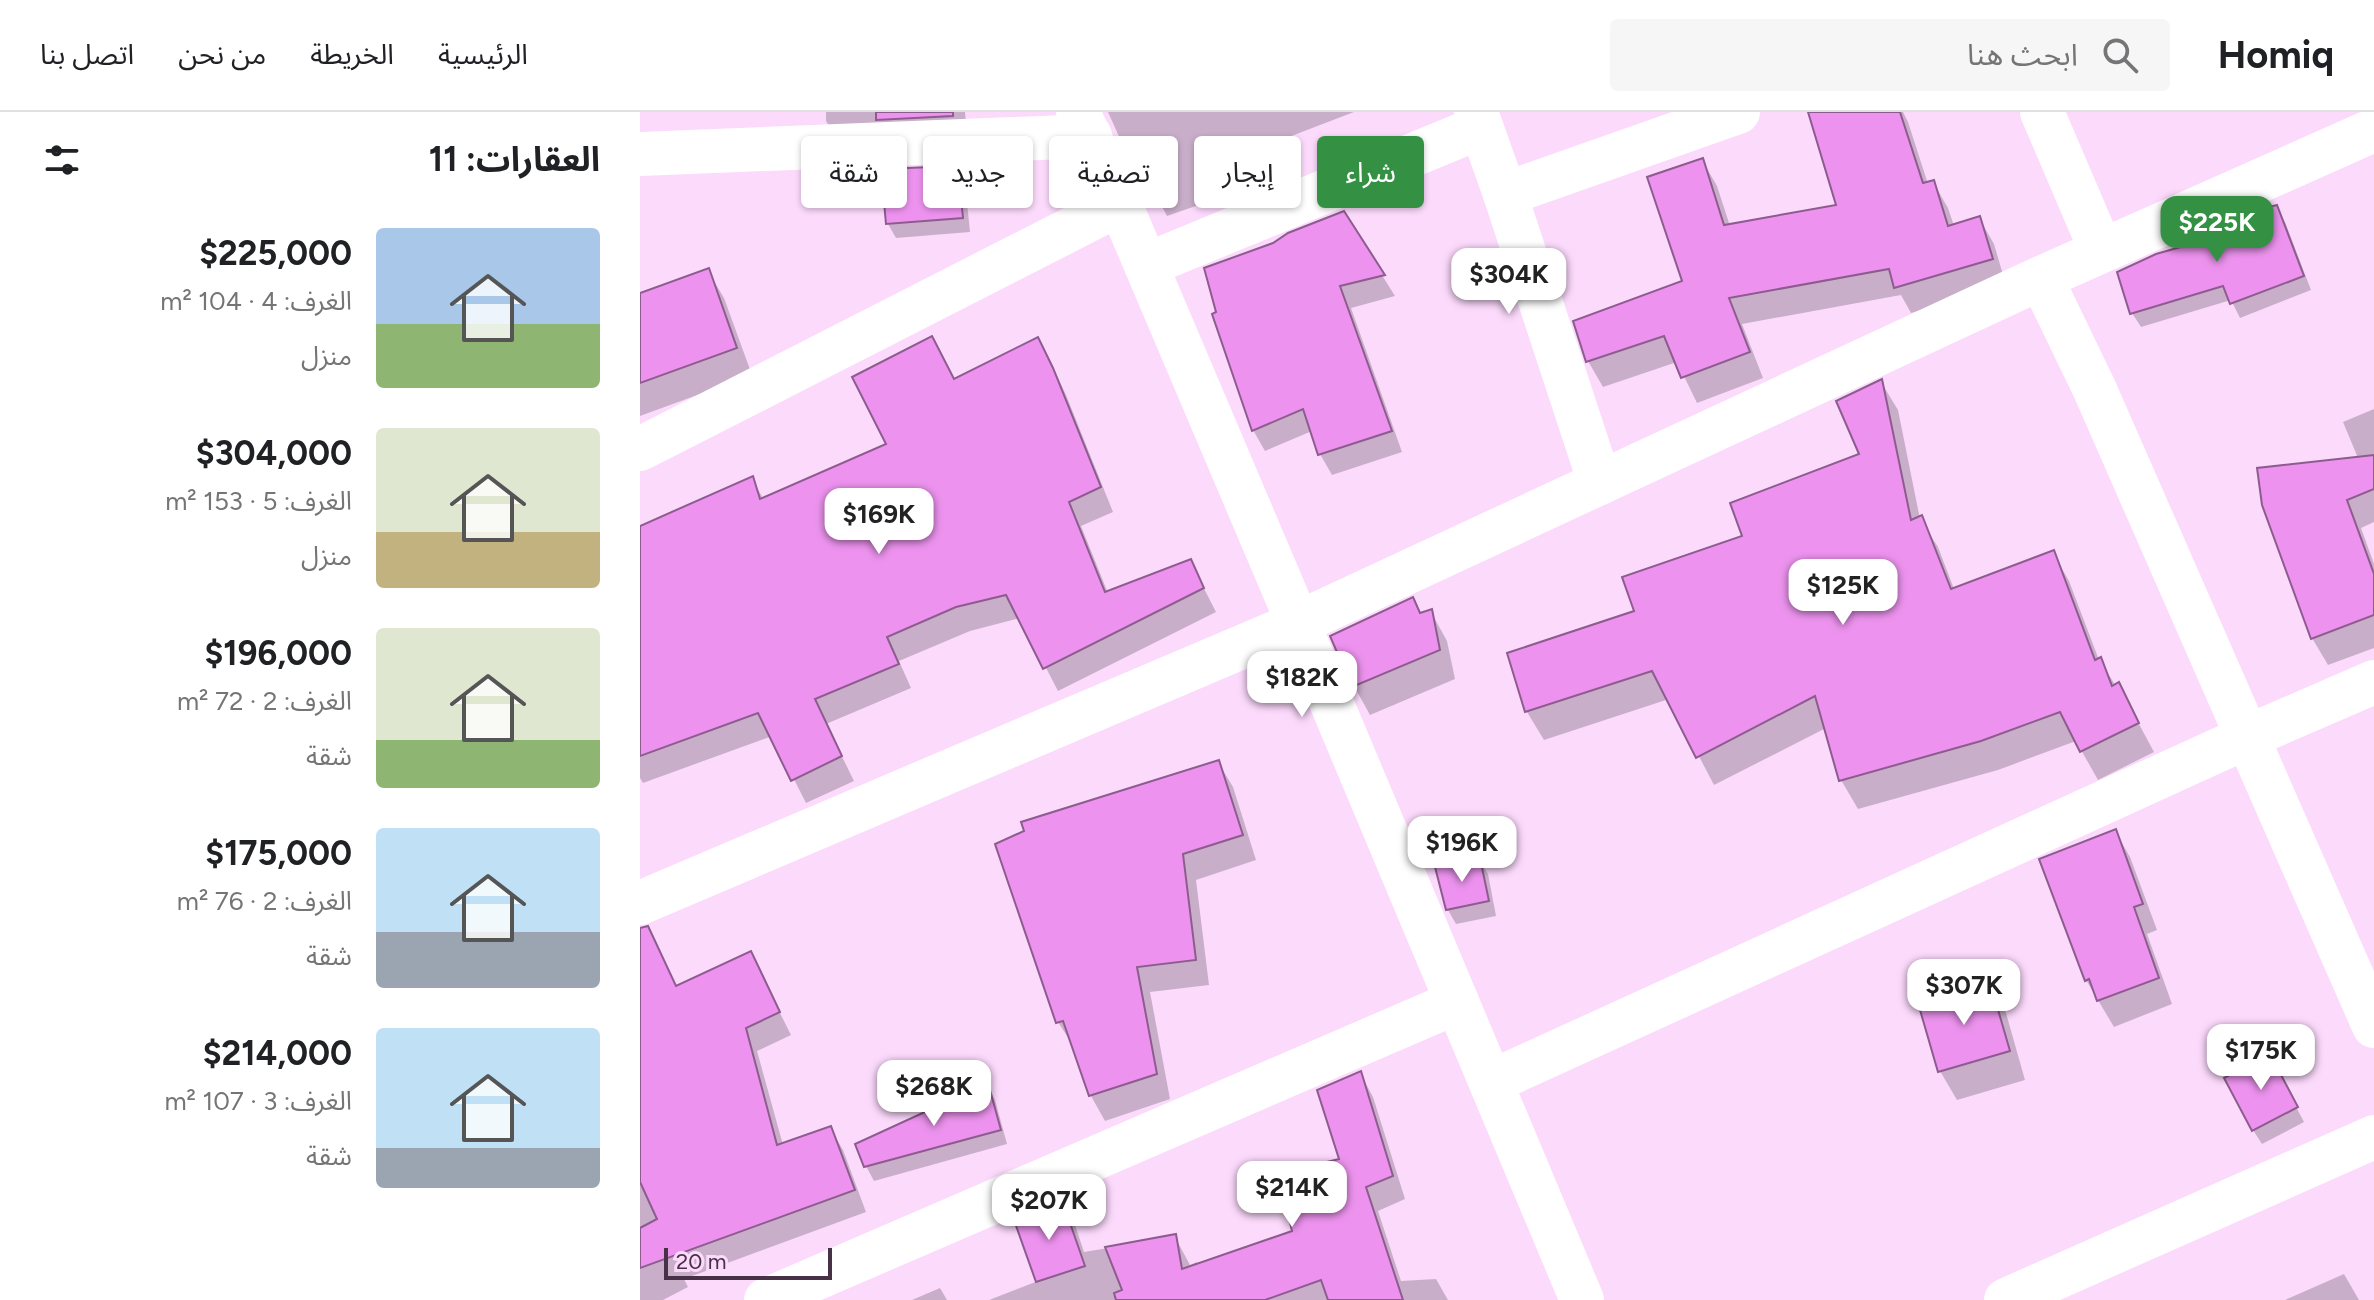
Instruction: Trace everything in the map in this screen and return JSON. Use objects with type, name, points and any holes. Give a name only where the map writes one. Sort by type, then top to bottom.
[{"type":"street","points":[[1505,194],[1738,112]]},
{"type":"street","points":[[2042,112],[2101,250]]},
{"type":"street","points":[[1146,265],[1479,120],[1600,483]]},
{"type":"street","points":[[640,154],[1084,124]]},
{"type":"street","points":[[640,903],[1298,623],[2101,250],[2374,130]]},
{"type":"street","points":[[640,449],[1112,208]]},
{"type":"street","points":[[1122,208],[1582,1300]]},
{"type":"street","points":[[2041,278],[2095,390],[2374,1026]]},
{"type":"street","points":[[1491,1082],[2374,682]]},
{"type":"street","points":[[766,1300],[1457,1002]]},
{"type":"street","points":[[2006,1300],[2374,1137]]},
{"type":"building","points":[[876,112],[953,112],[953,116],[876,120]]},
{"type":"building","points":[[1808,112],[1900,112],[1923,183],[1934,180],[1948,226],[1980,216],[1993,259],[1894,288],[1889,269],[1729,298],[1750,352],[1681,378],[1664,336],[1586,362],[1573,321],[1682,281],[1647,177],[1703,158],[1724,225],[1836,205]]},
{"type":"building","points":[[923,167],[923,208],[962,208],[963,218],[886,224],[885,208],[907,208],[907,168]]},
{"type":"building","points":[[2277,205],[2304,276],[2230,304],[2223,286],[2130,314],[2117,272],[2156,254],[2205,240],[2203,233],[2254,211]]},
{"type":"building","points":[[1344,211],[1385,275],[1340,286],[1392,431],[1318,455],[1303,409],[1252,431],[1212,314],[1216,312],[1204,268],[1273,243],[1288,233]]},
{"type":"building","points":[[709,268],[737,348],[640,383],[640,293]]},
{"type":"building","points":[[932,336],[954,379],[1038,337],[1101,487],[1069,502],[1105,592],[1191,559],[1204,588],[1043,669],[1006,595],[956,607],[887,637],[899,664],[815,699],[842,756],[791,781],[758,713],[640,756],[640,526],[753,476],[760,499],[886,444],[852,377]]},
{"type":"building","points":[[1882,379],[1911,520],[1922,515],[1951,589],[2054,550],[2095,660],[2101,657],[2112,686],[2119,682],[2139,723],[2080,752],[2060,712],[1981,741],[1839,781],[1815,696],[1696,758],[1652,671],[1525,712],[1507,653],[1634,611],[1622,577],[1742,536],[1730,503],[1859,454],[1836,401]]},
{"type":"building","points":[[2374,455],[2374,489],[2347,500],[2374,574],[2374,615],[2311,639],[2262,505],[2257,468]]},
{"type":"building","points":[[1413,597],[1420,613],[1432,609],[1440,650],[1352,687],[1330,636]]},
{"type":"building","points":[[1219,760],[1243,835],[1183,854],[1196,960],[1137,967],[1157,1074],[1089,1096],[1063,1021],[1056,1023],[995,844],[1024,831],[1021,822]]},
{"type":"building","points":[[2116,829],[2143,904],[2134,907],[2159,978],[2097,1001],[2089,979],[2085,981],[2039,859]]},
{"type":"building","points":[[1480,858],[1489,901],[1446,910],[1435,867]]},
{"type":"building","points":[[648,926],[676,986],[751,951],[780,1012],[746,1028],[777,1145],[831,1126],[855,1190],[640,1268],[640,1228],[657,1219],[640,1182],[640,928]]},
{"type":"building","points":[[1990,982],[2010,1051],[1938,1072],[1918,1003]]},
{"type":"building","points":[[2270,1054],[2298,1107],[2252,1131],[2224,1078]]},
{"type":"building","points":[[1361,1071],[1393,1176],[1366,1187],[1403,1300],[1328,1300],[1321,1280],[1265,1300],[1116,1300],[1114,1293],[1122,1290],[1105,1247],[1176,1234],[1182,1269],[1292,1231],[1278,1174],[1339,1159],[1317,1090]]},
{"type":"building","points":[[988,1083],[1001,1130],[864,1167],[855,1144]]},
{"type":"building","points":[[1062,1200],[1085,1266],[1036,1282],[1014,1220]]}]
